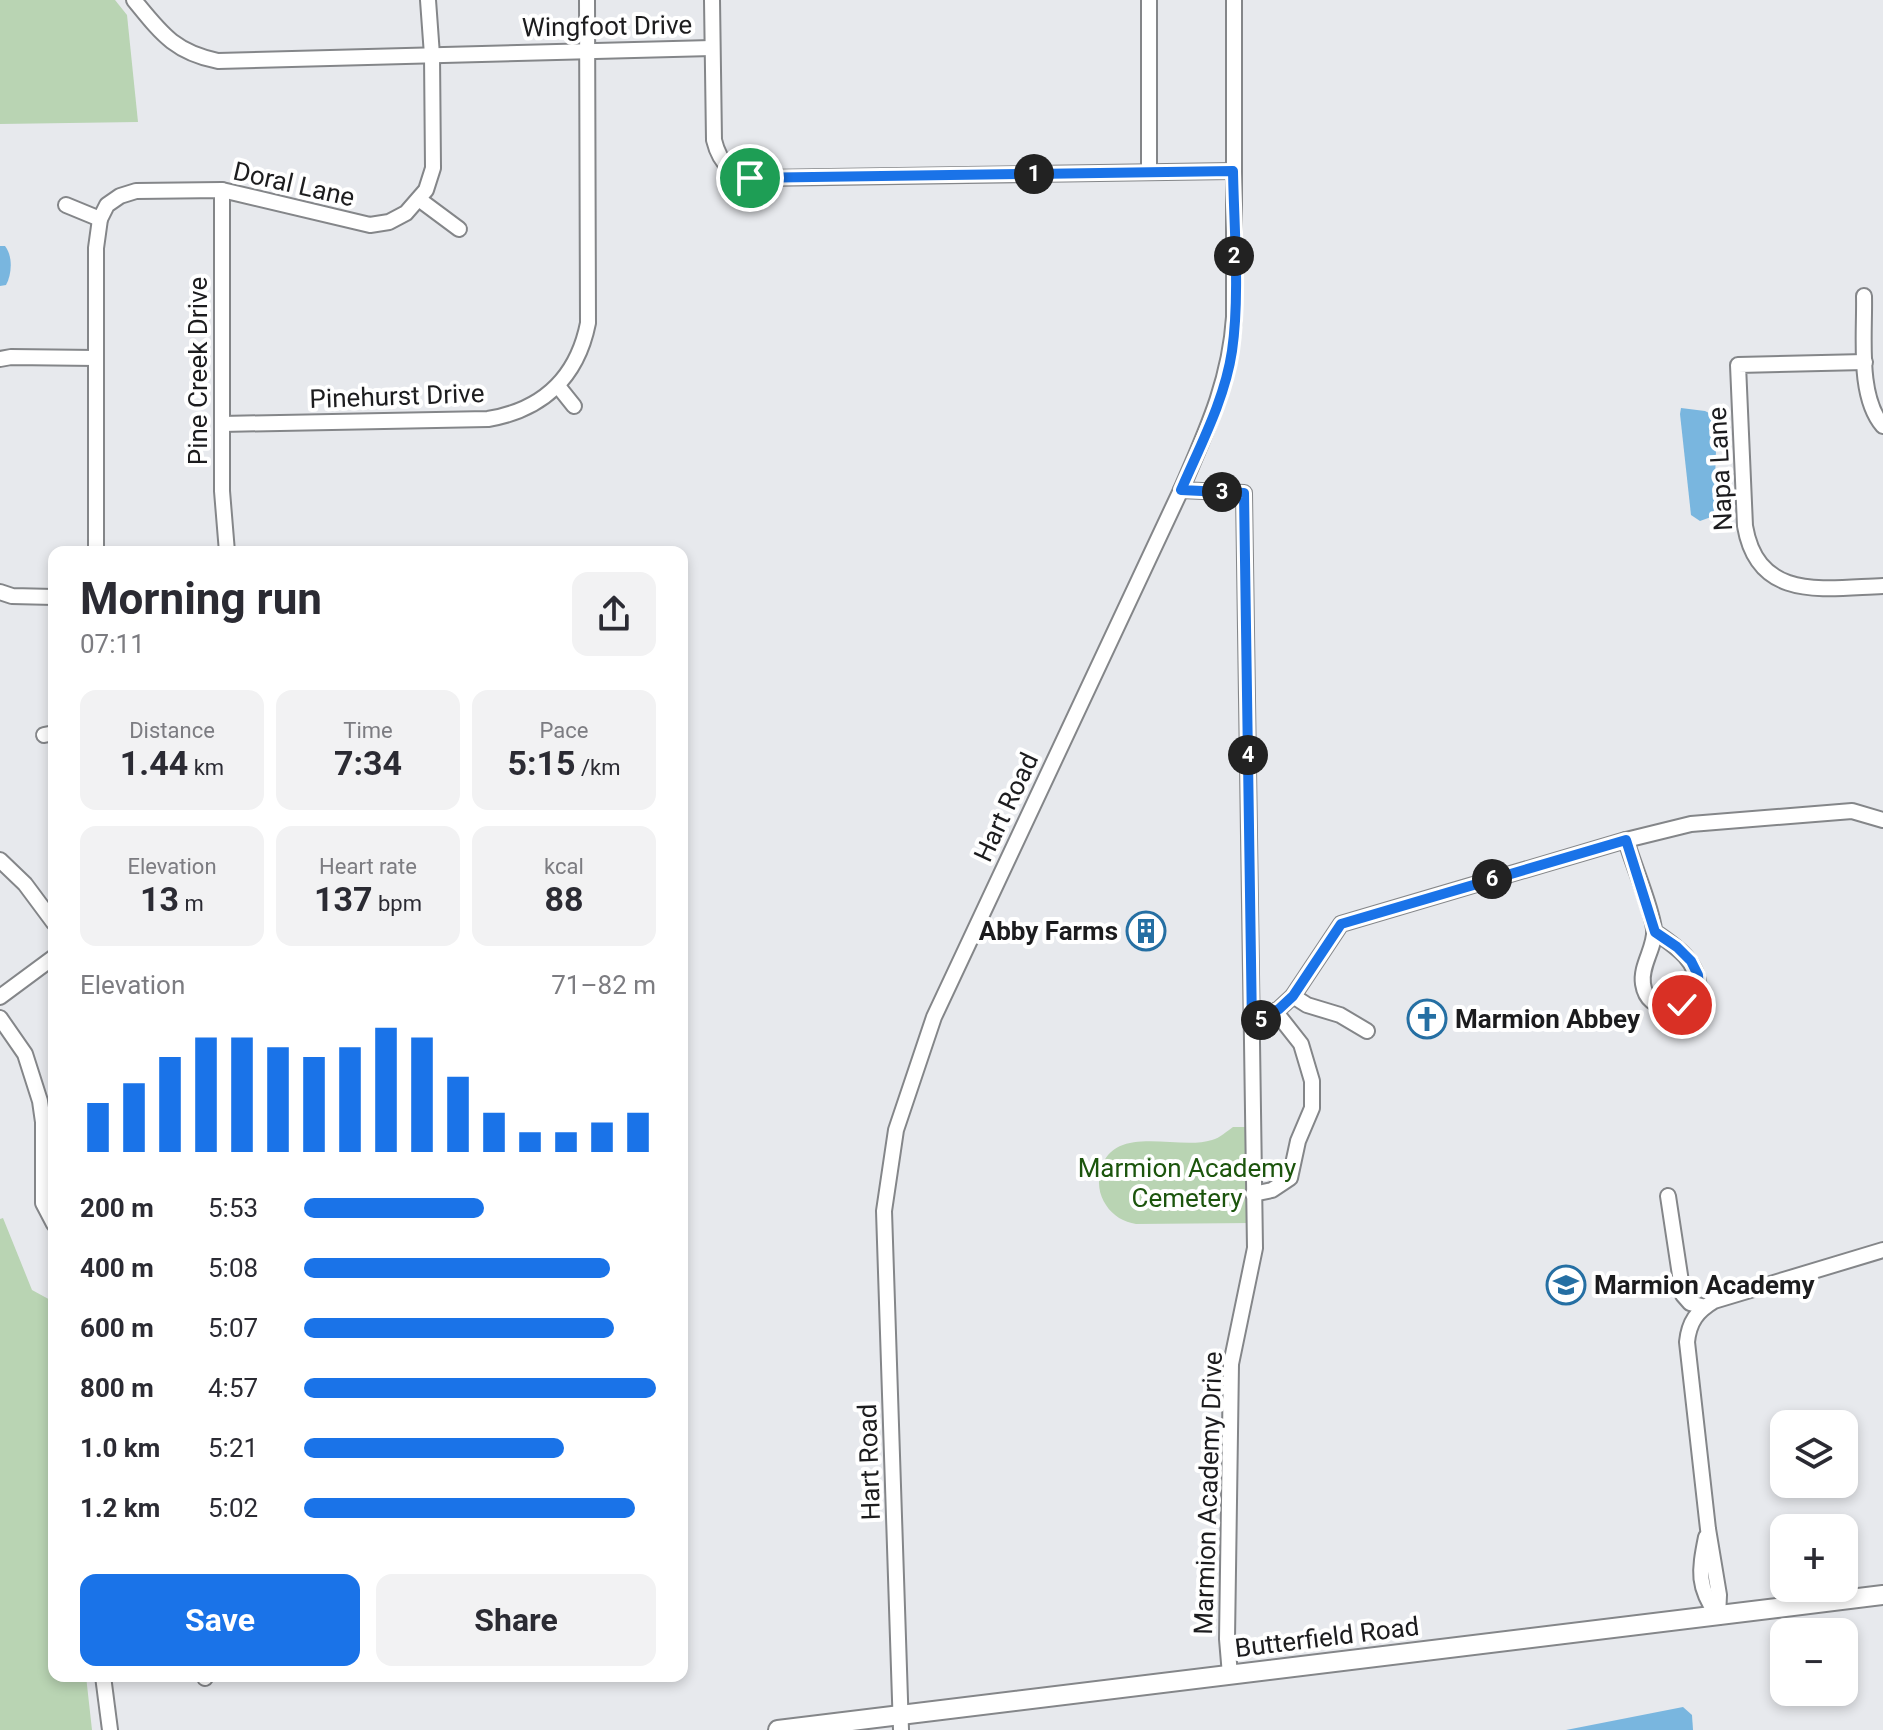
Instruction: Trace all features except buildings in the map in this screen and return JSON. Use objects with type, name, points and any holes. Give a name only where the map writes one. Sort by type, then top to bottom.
[{"type":"main road","name":"Butterfield Road","points":[[778,1730],[901,1722],[1230,1675],[1883,1595]]},
{"type":"street","name":"Wingfoot Drive","points":[[134,0],[169,41],[185,52],[210,59],[712,48],[714,140],[722,161],[741,176],[1233,171]]},
{"type":"street","points":[[428,0],[433,168],[420,200],[459,229]]},
{"type":"street","name":"Pinehurst Drive","points":[[222,424],[488,419],[526,409],[558,386],[577,357],[588,323],[587,0]]},
{"type":"street","points":[[712,0],[712,48]]},
{"type":"street","points":[[1149,0],[1149,172]]},
{"type":"street","name":"Hart Road","points":[[901,1722],[884,1211],[896,1130],[934,1017],[1211,423],[1232,352],[1234,317],[1234,0]]},
{"type":"street","name":"Doral Lane","points":[[100,219],[107,205],[128,193],[222,190],[370,225],[398,218],[420,200]]},
{"type":"street","name":"Pine Creek Drive","points":[[222,190],[222,503],[226,546]]},
{"type":"street","points":[[66,205],[100,219],[96,248],[96,546]]},
{"type":"street","points":[[1864,296],[1867,396],[1876,418],[1883,426]]},
{"type":"street","points":[[0,359],[96,358]]},
{"type":"street","name":"Napa Lane","points":[[1865,362],[1738,365],[1745,526],[1748,544],[1757,560],[1786,584],[1807,588],[1883,586]]},
{"type":"street","points":[[558,386],[574,406]]},
{"type":"street","name":"Marmion Academy Drive","points":[[1181,490],[1244,493],[1255,1248],[1231,1364],[1227,1624],[1230,1675]]},
{"type":"street","points":[[0,592],[12,596],[48,597]]},
{"type":"street","points":[[1252,1027],[1293,996],[1341,924],[1626,840],[1691,824],[1841,811],[1863,812],[1883,820]]},
{"type":"street","points":[[1626,840],[1655,932],[1644,968],[1643,984],[1648,996],[1659,1006],[1682,1005],[1691,1001],[1699,990],[1698,975],[1691,961],[1655,932]]},
{"type":"street","points":[[0,860],[25,884],[48,915]]},
{"type":"street","points":[[0,997],[48,961]]},
{"type":"street","points":[[1293,996],[1307,1005],[1340,1015],[1367,1031]]},
{"type":"street","points":[[1253,1194],[1272,1190],[1290,1178],[1298,1141],[1312,1108],[1312,1081],[1301,1044],[1275,1011]]},
{"type":"street","points":[[0,1018],[25,1054],[48,1118]]},
{"type":"street","points":[[48,1135],[43,1203],[48,1213]]},
{"type":"street","points":[[1668,1196],[1688,1329],[1708,1529],[1719,1595],[1718,1617]]},
{"type":"street","points":[[1688,1329],[1705,1307],[1728,1297],[1883,1250]]},
{"type":"street","points":[[1683,1295],[1690,1303],[1705,1307]]},
{"type":"street","points":[[104,1682],[110,1730]]},
{"type":"green space","points":[[0,0],[115,0],[127,15],[138,122],[0,124]]},
{"type":"green space","name":"Marmion Academy Cemetery","points":[[1233,1127],[1248,1127],[1251,1223],[1136,1224],[1115,1215],[1104,1201],[1099,1183],[1101,1169],[1108,1155],[1119,1147],[1149,1141],[1198,1143],[1215,1139]]},
{"type":"green space","points":[[3,1218],[32,1290],[48,1299],[48,1682],[87,1682],[92,1730],[0,1730],[0,1219]]},
{"type":"water","points":[[0,246],[8,250],[11,265],[6,285],[0,286]]},
{"type":"water","points":[[1681,408],[1713,415],[1716,451],[1714,510],[1711,517],[1700,521],[1691,515]]},
{"type":"water","points":[[1683,1707],[1692,1715],[1693,1730],[1566,1730]]},
{"type":"place","name":"Abby Farms","points":[[1146,931]]},
{"type":"place","name":"Marmion Abbey","points":[[1427,1019]]},
{"type":"place","name":"Marmion Academy","points":[[1566,1285]]},
{"type":"route","points":[[750,178],[1233,171],[1232,352],[1211,423],[1181,490],[1244,493],[1252,1027],[1293,996],[1341,924],[1626,840],[1655,932],[1677,947],[1691,961],[1698,975],[1699,990],[1691,1001],[1682,1005]]}]
